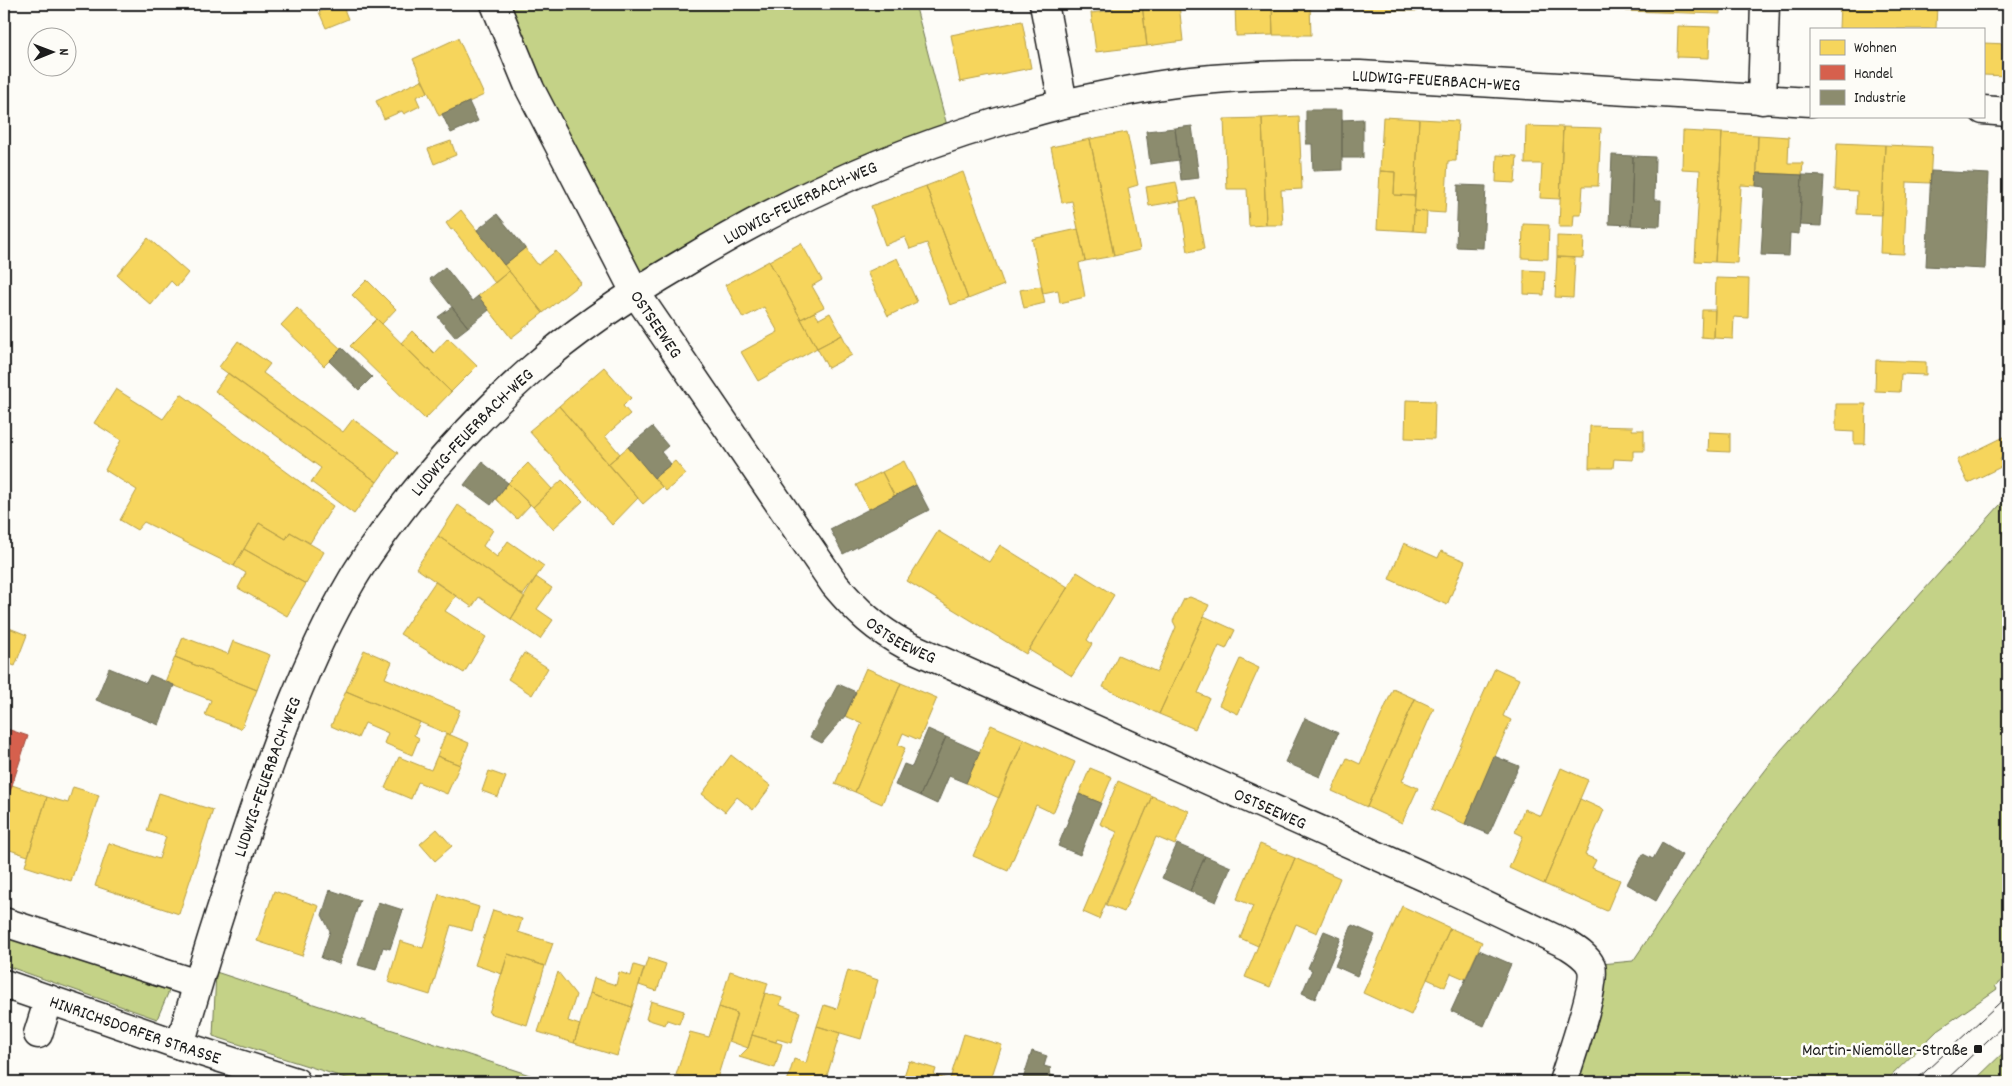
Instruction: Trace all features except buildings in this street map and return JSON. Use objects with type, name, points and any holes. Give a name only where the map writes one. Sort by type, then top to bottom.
[{"type":"street","name":"OSTSEEWEG","points":[[495,4],[530,89],[636,292],[835,585],[856,610],[882,632],[906,645],[1427,878],[1568,945],[1591,965],[1592,975],[1590,992],[1563,1082]]},
{"type":"street","points":[[1044,4],[1064,103]]},
{"type":"street","points":[[1762,100],[1765,4]]},
{"type":"street","name":"LUDWIG-FEUERBACH-WEG","points":[[180,1045],[197,984],[272,756],[317,649],[352,581],[385,530],[437,464],[531,370],[577,332],[636,292],[730,234],[832,183],[890,158],[950,136],[1064,103],[1192,81],[1310,74],[1556,86],[1810,102]]},
{"type":"street","points":[[1984,110],[2008,112]]},
{"type":"street","points":[[4,922],[197,984]]},
{"type":"street","name":"HINRICHSDORFER STRASSE","points":[[4,984],[180,1045],[296,1082]]},
{"type":"street","points":[[38,1034],[49,999]]},
{"type":"green space","points":[[495,4],[915,4],[950,137],[635,292]]},
{"type":"green space","points":[[2008,496],[2008,960],[2003,966],[2008,975],[1995,986],[1997,989],[1938,1030],[1885,1082],[1563,1082],[1591,965],[1633,961],[1734,811],[1781,750]]},
{"type":"green space","points":[[4,935],[169,991],[157,1019],[4,965]]},
{"type":"green space","points":[[216,972],[551,1082],[358,1082],[213,1036]]},
{"type":"green space","points":[[2008,1048],[2008,1073],[1998,1082],[1973,1082]]},
{"type":"tram line","points":[[1914,1082],[2008,995]]},
{"type":"tram line","points":[[1944,1082],[2008,1021]]},
{"type":"place","name":"Martin-Niemöller-Straße","points":[[1978,1049]]}]
